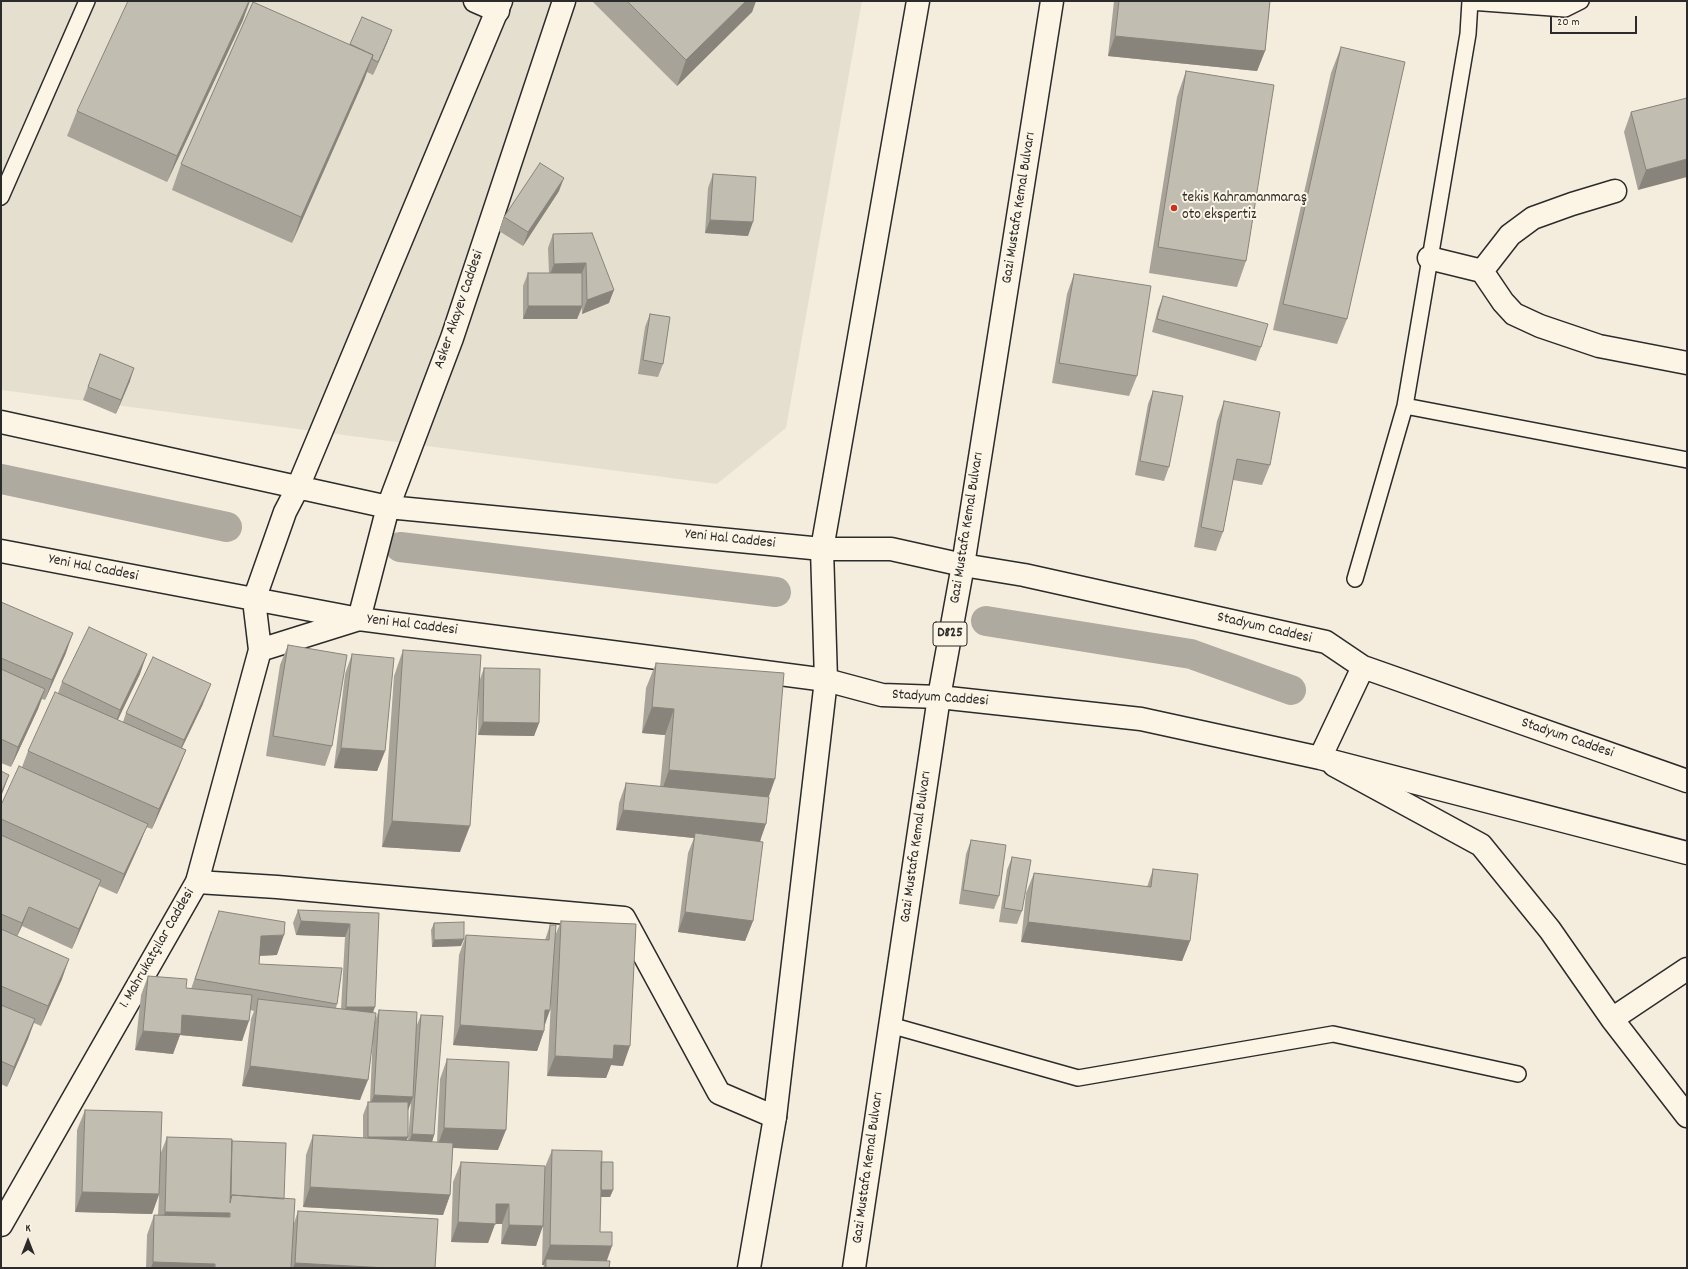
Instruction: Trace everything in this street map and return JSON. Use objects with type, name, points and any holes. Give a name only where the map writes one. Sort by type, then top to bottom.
[{"type":"main road","points":[[254,600],[286,512],[298,487],[500,6],[475,1]]},
{"type":"main road","name":"Asker Akayev Caddesi","points":[[359,620],[388,507],[452,338],[564,1]]},
{"type":"main road","points":[[749,1268],[775,1117],[826,680],[822,549],[918,1]]},
{"type":"main road","name":"Gazi Mustafa Kemal Bulvarı","points":[[854,1268],[939,697],[963,565],[1052,1]]},
{"type":"main road","points":[[1482,271],[1510,235],[1533,218],[1615,190]]},
{"type":"main road","points":[[1430,258],[1482,271],[1503,302],[1514,314],[1540,326],[1599,346],[1687,363]]},
{"type":"main road","name":"Yeni Hal Caddesi","points":[[1,422],[388,507],[822,549]]},
{"type":"main road","name":"Stadyum Caddesi","points":[[822,549],[890,549],[963,565],[1024,575],[1326,642],[1363,667],[1687,781]]},
{"type":"main road","name":"Yeni Hal Caddesi","points":[[1,551],[359,620],[826,680]]},
{"type":"main road","name":"1. Mahrukatçılar Caddesi","points":[[1,1225],[197,882],[260,650],[254,600]]},
{"type":"main road","points":[[260,650],[359,620]]},
{"type":"main road","points":[[1363,667],[1320,758],[1481,845],[1550,930],[1612,1019],[1687,1116]]},
{"type":"main road","name":"Stadyum Caddesi","points":[[826,680],[882,695],[939,697],[1141,719],[1320,758],[1687,853]]},
{"type":"main road","points":[[197,882],[277,887],[624,918],[719,1093],[775,1117]]},
{"type":"main road","points":[[1612,1019],[1687,969]]},
{"type":"lane","points":[[1,197],[87,1]]},
{"type":"lane","points":[[1355,579],[1404,406],[1468,34],[1470,1],[1566,9],[1581,1]]},
{"type":"lane","points":[[1404,406],[1687,460]]},
{"type":"lane","points":[[890,1025],[1078,1078],[1333,1034],[1518,1074]]},
{"type":"shaded area","points":[[1,1],[862,1],[786,428],[717,484],[1,390]]},
{"type":"building","points":[[128,1],[249,1],[177,156],[77,111]]},
{"type":"building","points":[[627,1],[746,1],[686,60]]},
{"type":"building","points":[[1119,1],[1270,1],[1265,51],[1115,36]]},
{"type":"building","points":[[253,2],[373,55],[301,217],[181,164]]},
{"type":"building","points":[[362,17],[392,30],[378,62],[372,59],[373,55],[350,44]]},
{"type":"building","points":[[1341,47],[1405,62],[1347,319],[1283,304]]},
{"type":"building","points":[[1186,71],[1274,85],[1246,261],[1158,247]]},
{"type":"building","points":[[1687,98],[1687,159],[1646,170],[1631,112]]},
{"type":"building","points":[[540,163],[564,178],[528,232],[504,217]]},
{"type":"building","points":[[713,174],[756,177],[753,222],[710,220]]},
{"type":"building","points":[[592,233],[614,290],[587,300],[586,263],[554,264],[553,234]]},
{"type":"building","points":[[528,273],[582,273],[582,306],[528,306]]},
{"type":"building","points":[[1074,274],[1151,286],[1137,376],[1059,363]]},
{"type":"building","points":[[1163,296],[1268,324],[1261,347],[1157,319]]},
{"type":"building","points":[[650,314],[670,317],[663,364],[643,360]]},
{"type":"building","points":[[100,354],[134,368],[121,400],[88,387]]},
{"type":"building","points":[[1153,391],[1183,396],[1169,467],[1140,461]]},
{"type":"building","points":[[1224,401],[1280,412],[1270,465],[1237,459],[1223,532],[1201,527]]},
{"type":"building","points":[[1,602],[73,633],[52,680],[1,658]]},
{"type":"building","points":[[89,627],[147,654],[120,710],[62,682]]},
{"type":"building","points":[[288,645],[347,655],[332,746],[273,736]]},
{"type":"building","points":[[403,650],[481,655],[470,826],[392,821]]},
{"type":"building","points":[[352,654],[394,658],[385,751],[341,748]]},
{"type":"building","points":[[153,657],[211,684],[184,740],[126,713]]},
{"type":"building","points":[[656,663],[784,673],[775,779],[669,770],[674,709],[652,707]]},
{"type":"building","points":[[484,668],[540,669],[539,723],[483,722]]},
{"type":"building","points":[[1,669],[45,689],[18,747],[1,739]]},
{"type":"building","points":[[55,692],[186,750],[159,809],[28,751]]},
{"type":"building","points":[[19,766],[148,824],[124,874],[1,819],[1,805]]},
{"type":"building","points":[[1,771],[9,775],[1,793]]},
{"type":"building","points":[[626,783],[769,797],[766,824],[623,810]]},
{"type":"building","points":[[695,833],[763,842],[753,921],[685,912]]},
{"type":"building","points":[[1,835],[101,880],[79,929],[29,907],[22,923],[1,914]]},
{"type":"building","points":[[971,840],[1006,845],[999,896],[963,890]]},
{"type":"building","points":[[1012,857],[1031,860],[1022,911],[1004,908]]},
{"type":"building","points":[[1153,869],[1198,874],[1190,941],[1028,922],[1034,873],[1151,887]]},
{"type":"building","points":[[298,910],[379,913],[375,1007],[346,1007],[350,924],[301,921]]},
{"type":"building","points":[[219,911],[285,922],[284,935],[261,936],[259,964],[342,968],[337,1004],[195,979]]},
{"type":"building","points":[[561,921],[636,924],[630,1046],[614,1045],[613,1059],[555,1056]]},
{"type":"building","points":[[464,922],[464,939],[434,940],[434,923]]},
{"type":"building","points":[[550,925],[556,925],[550,1010],[545,1010],[544,1031],[460,1025],[466,935],[549,940]]},
{"type":"building","points":[[1,929],[69,959],[48,1006],[1,986]]},
{"type":"building","points":[[148,976],[187,979],[186,988],[252,995],[249,1021],[182,1015],[181,1034],[143,1031]]},
{"type":"building","points":[[258,999],[376,1013],[368,1080],[250,1066]]},
{"type":"building","points":[[1,1005],[35,1019],[14,1067],[1,1061]]},
{"type":"building","points":[[379,1010],[417,1012],[413,1097],[374,1095]]},
{"type":"building","points":[[421,1015],[443,1016],[434,1135],[412,1134]]},
{"type":"building","points":[[447,1059],[509,1062],[506,1130],[444,1128]]},
{"type":"building","points":[[368,1102],[408,1102],[408,1137],[368,1137]]},
{"type":"building","points":[[85,1110],[162,1112],[159,1194],[82,1192]]},
{"type":"building","points":[[313,1135],[453,1143],[450,1195],[310,1187]]},
{"type":"building","points":[[167,1137],[232,1139],[230,1203],[232,1195],[295,1199],[291,1268],[215,1268],[215,1264],[153,1262],[154,1215],[230,1217],[230,1213],[165,1212]]},
{"type":"building","points":[[232,1141],[286,1143],[284,1199],[232,1195],[231,1198]]},
{"type":"building","points":[[552,1150],[602,1151],[600,1232],[612,1232],[612,1246],[550,1245]]},
{"type":"building","points":[[461,1162],[545,1166],[543,1226],[509,1225],[509,1204],[496,1204],[496,1224],[458,1222]]},
{"type":"building","points":[[601,1162],[613,1162],[613,1190],[601,1190]]},
{"type":"building","points":[[298,1211],[438,1219],[435,1268],[387,1268],[295,1263]]},
{"type":"building","points":[[546,1259],[610,1261],[609,1268],[546,1268]]},
{"type":"waterway","points":[[1,479],[227,527]]},
{"type":"waterway","points":[[400,547],[776,592]]},
{"type":"waterway","points":[[986,621],[1191,654],[1291,690]]},
{"type":"place","name":"tekis Kahramanmaraş oto ekspertiz","points":[[1174,208]]}]
